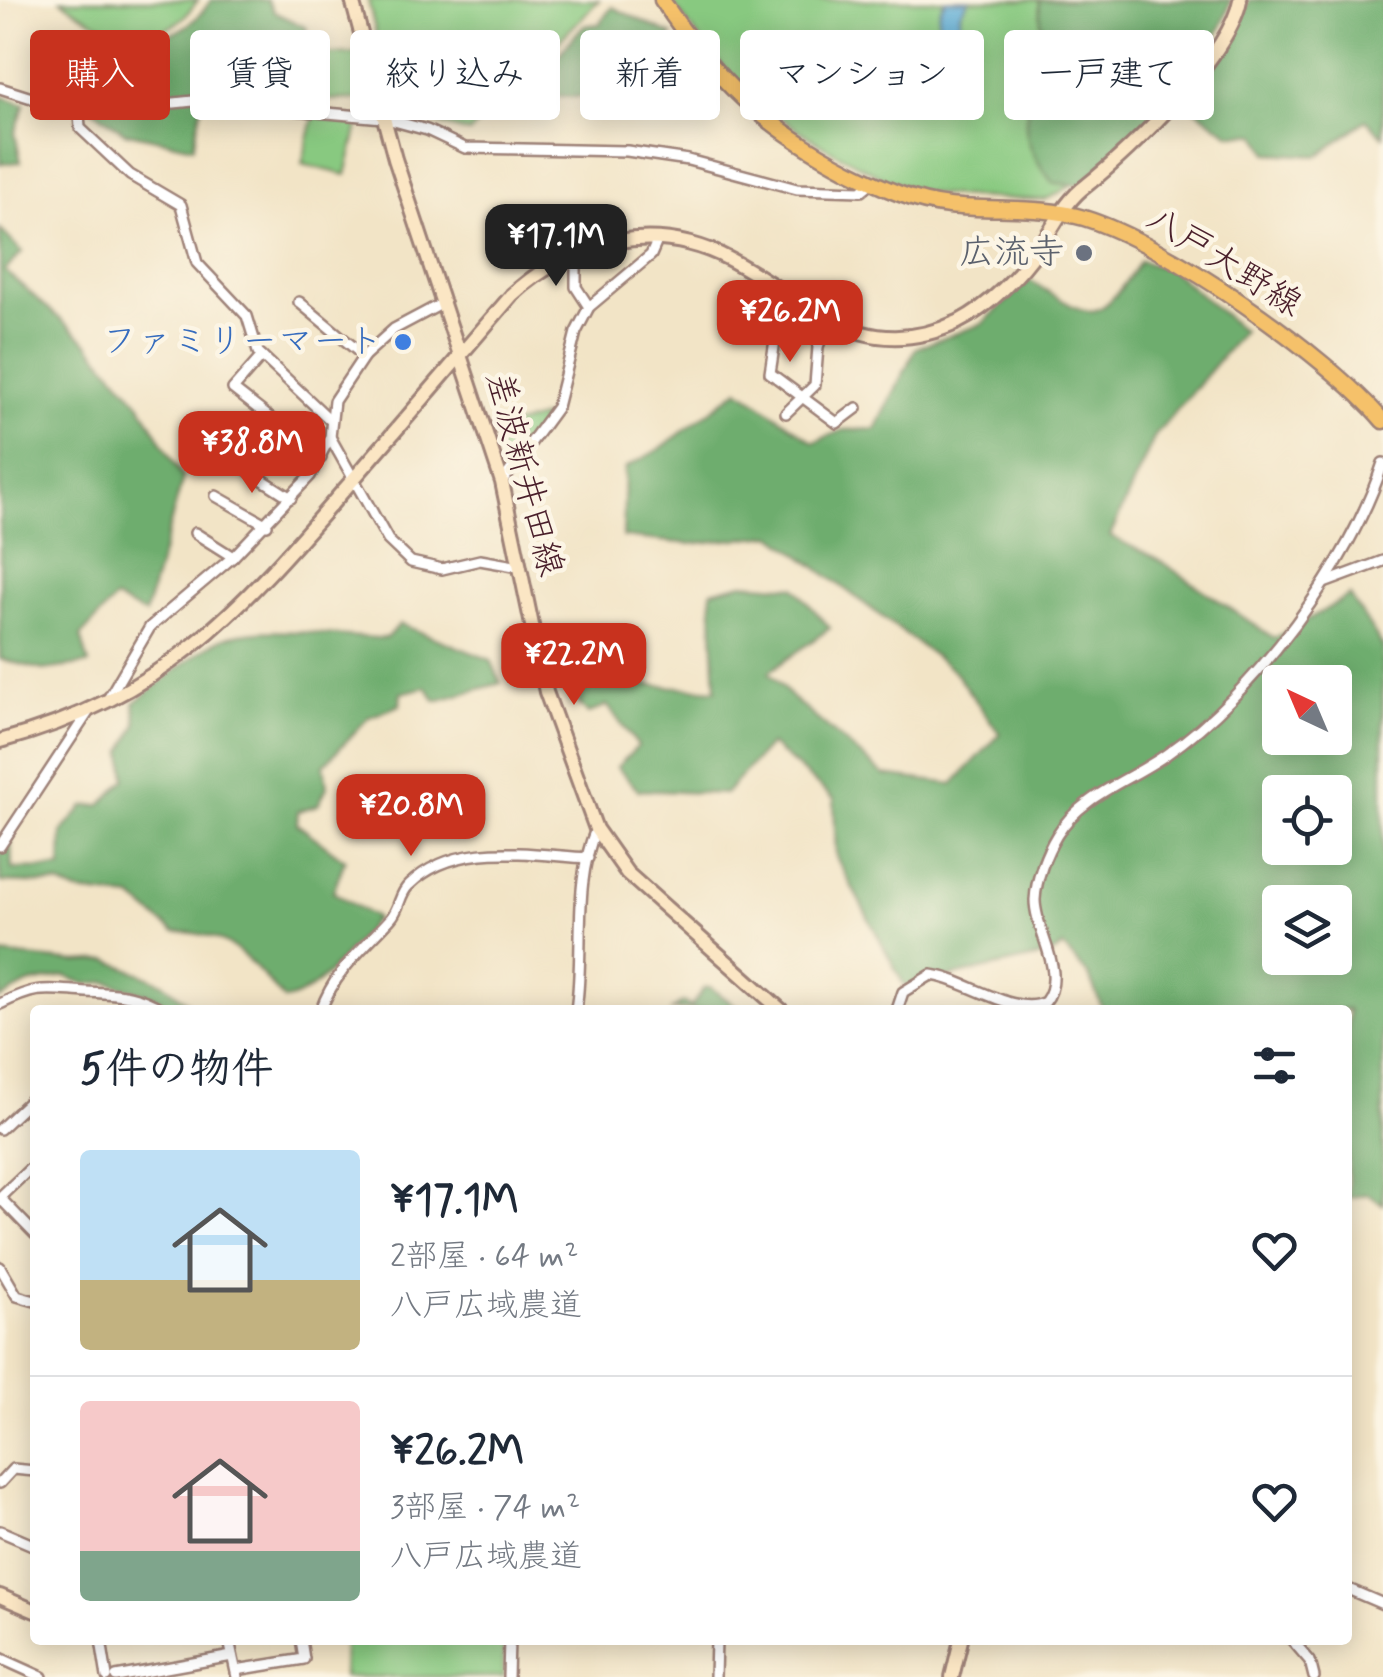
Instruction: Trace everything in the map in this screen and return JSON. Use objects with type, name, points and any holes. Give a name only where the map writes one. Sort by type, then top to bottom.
[{"type":"main road","name":"八戸大野線","points":[[662,0],[708,64],[762,118],[800,145],[909,198],[948,206],[1060,213],[1105,226],[1155,249],[1322,362],[1383,421]]},
{"type":"street","name":"差波新井田線","points":[[352,0],[360,30]]},
{"type":"street","points":[[0,741],[107,702],[170,665],[218,628],[527,281],[576,251],[618,240],[658,239],[717,254],[827,322],[886,336],[929,332],[958,322],[985,305],[1021,269],[1076,193],[1121,158],[1208,61],[1228,34],[1240,0]]},
{"type":"street","points":[[0,88],[30,98]]},
{"type":"street","points":[[170,102],[350,115]]},
{"type":"street","points":[[79,120],[80,128],[130,174],[180,206],[197,263],[247,316],[262,356],[329,419]]},
{"type":"street","name":"差波新井田線","points":[[384,120],[502,482],[546,692],[596,829],[627,872],[775,1005]]},
{"type":"street","points":[[390,120],[427,130],[464,148],[584,147],[628,152],[688,160],[797,189],[862,191],[872,182]]},
{"type":"street","points":[[502,482],[557,407],[576,332],[589,307],[652,255],[658,239]]},
{"type":"street","points":[[576,251],[576,287],[589,307]]},
{"type":"street","points":[[782,294],[768,369],[801,400],[837,423],[856,408]]},
{"type":"street","points":[[298,302],[364,356]]},
{"type":"street","points":[[107,702],[150,628],[267,525],[321,458],[330,437],[329,419],[334,402],[364,356],[394,329],[443,303]]},
{"type":"street","points":[[786,413],[815,385],[818,347],[827,322]]},
{"type":"street","points":[[262,356],[233,389],[321,458]]},
{"type":"street","points":[[330,437],[356,477],[388,540],[411,562],[442,568],[480,560],[520,567]]},
{"type":"street","points":[[235,462],[290,498]]},
{"type":"street","points":[[1025,1005],[1044,1002],[1053,976],[1035,895],[1058,834],[1090,800],[1166,755],[1226,707],[1258,673],[1359,526],[1383,463]]},
{"type":"street","points":[[216,496],[267,525]]},
{"type":"street","points":[[195,532],[234,557]]},
{"type":"street","points":[[1321,584],[1383,562]]},
{"type":"street","points":[[0,846],[89,711]]},
{"type":"street","points":[[577,1005],[582,974],[580,901],[596,829]]},
{"type":"street","points":[[323,1005],[336,978],[364,942],[392,917],[403,891],[418,877],[472,854],[588,858]]},
{"type":"street","points":[[899,1005],[903,992],[931,975],[960,980],[1017,1005]]},
{"type":"street","points":[[0,1004],[23,993],[56,986],[83,992],[110,990],[150,1005]]},
{"type":"street","points":[[0,1129],[30,1101]]},
{"type":"street","points":[[30,1169],[0,1198],[30,1229]]},
{"type":"street","points":[[0,1267],[17,1296],[30,1300]]},
{"type":"street","points":[[0,1483],[13,1469],[30,1471]]},
{"type":"street","points":[[0,1530],[30,1544]]},
{"type":"street","points":[[1352,1591],[1383,1604]]},
{"type":"street","points":[[0,1596],[30,1609]]},
{"type":"street","points":[[101,1645],[107,1677]]},
{"type":"street","points":[[231,1645],[236,1674],[304,1659],[302,1645]]},
{"type":"street","points":[[508,1645],[508,1677]]},
{"type":"street","points":[[715,1677],[716,1645]]},
{"type":"street","points":[[952,1677],[960,1645]]},
{"type":"street","points":[[1296,1645],[1310,1661],[1314,1677]]},
{"type":"street","points":[[116,1677],[232,1656]]},
{"type":"street","points":[[0,1658],[22,1673],[42,1677]]},
{"type":"green space","points":[[61,0],[198,0],[183,18],[163,30],[113,30]]},
{"type":"green space","points":[[211,0],[267,0],[274,12],[307,28],[190,30],[190,120],[199,120],[193,147],[124,132],[108,120],[170,120],[170,35],[202,12]]},
{"type":"green space","points":[[368,0],[599,0],[560,40],[560,30],[375,30]]},
{"type":"green space","points":[[671,0],[1230,0],[1214,35],[1214,30],[1004,30],[1004,120],[1144,120],[1092,169],[1044,200],[929,193],[899,184],[823,146],[784,120],[984,120],[984,30],[740,30],[740,82],[720,62],[720,30],[692,30]]},
{"type":"green space","points":[[1039,0],[1231,0],[1214,40],[1214,30],[1042,30]]},
{"type":"green space","points":[[1249,0],[1383,0],[1383,136],[1366,120],[1318,156],[1268,153],[1257,134],[1230,134],[1210,120],[1214,120],[1214,66],[1228,48]]},
{"type":"green space","points":[[612,7],[661,30],[580,30],[580,96],[560,96],[560,53],[583,26],[599,24]]},
{"type":"green space","points":[[350,53],[350,99],[330,100],[330,54]]},
{"type":"green space","points":[[0,96],[25,104],[15,133],[21,162],[0,164]]},
{"type":"green space","points":[[330,119],[358,126],[346,175],[302,164],[313,120]]},
{"type":"green space","points":[[427,120],[482,120],[469,133]]},
{"type":"green space","points":[[1026,120],[1151,120],[1081,185],[1053,183],[1031,149]]},
{"type":"green space","points":[[0,229],[22,252],[5,271],[88,343],[140,404],[183,478],[145,614],[115,599],[81,636],[89,664],[43,670],[0,659]]},
{"type":"green space","points":[[1140,261],[1171,270],[1243,331],[1155,436],[1110,536],[1159,560],[1274,638],[1350,596],[1383,647],[1383,1204],[1367,1194],[1352,1197],[1352,1005],[1101,1005],[1089,976],[1063,947],[1053,954],[905,987],[836,857],[834,799],[770,744],[725,794],[638,790],[617,767],[638,746],[607,705],[588,714],[578,702],[586,680],[716,690],[711,591],[743,583],[794,587],[830,628],[769,672],[792,698],[884,775],[953,784],[1000,734],[953,670],[773,535],[690,544],[623,537],[625,468],[660,449],[739,389],[814,442],[843,430],[876,429],[916,348],[982,324],[1029,280],[1081,309],[1103,307]]},
{"type":"green space","points":[[548,416],[507,470],[492,430]]},
{"type":"green space","points":[[400,624],[491,660],[501,683],[436,701],[426,687],[401,693],[400,705],[369,717],[324,765],[327,787],[318,805],[298,811],[297,824],[345,860],[333,892],[376,918],[334,967],[309,989],[284,1000],[237,951],[210,937],[174,932],[132,898],[77,892],[59,884],[0,882],[0,843],[7,837],[11,841],[12,869],[61,868],[62,832],[84,806],[101,805],[126,779],[123,752],[137,724],[134,703],[207,647],[230,636],[267,631],[386,638]]},
{"type":"green space","points":[[0,954],[77,962],[108,960],[163,983],[191,1005],[167,1005],[155,997],[107,982],[86,984],[65,976],[28,984],[0,999]]},
{"type":"green space","points":[[710,987],[734,1005],[692,1005],[704,988]]},
{"type":"green space","points":[[344,1645],[504,1645],[503,1677],[343,1677]]},
{"type":"water","points":[[946,0],[969,0],[960,13],[960,30],[941,30],[941,9]]},
{"type":"place","name":"広流寺","points":[[1084,253]]},
{"type":"place","name":"ファミリーマート","points":[[403,342]]}]
